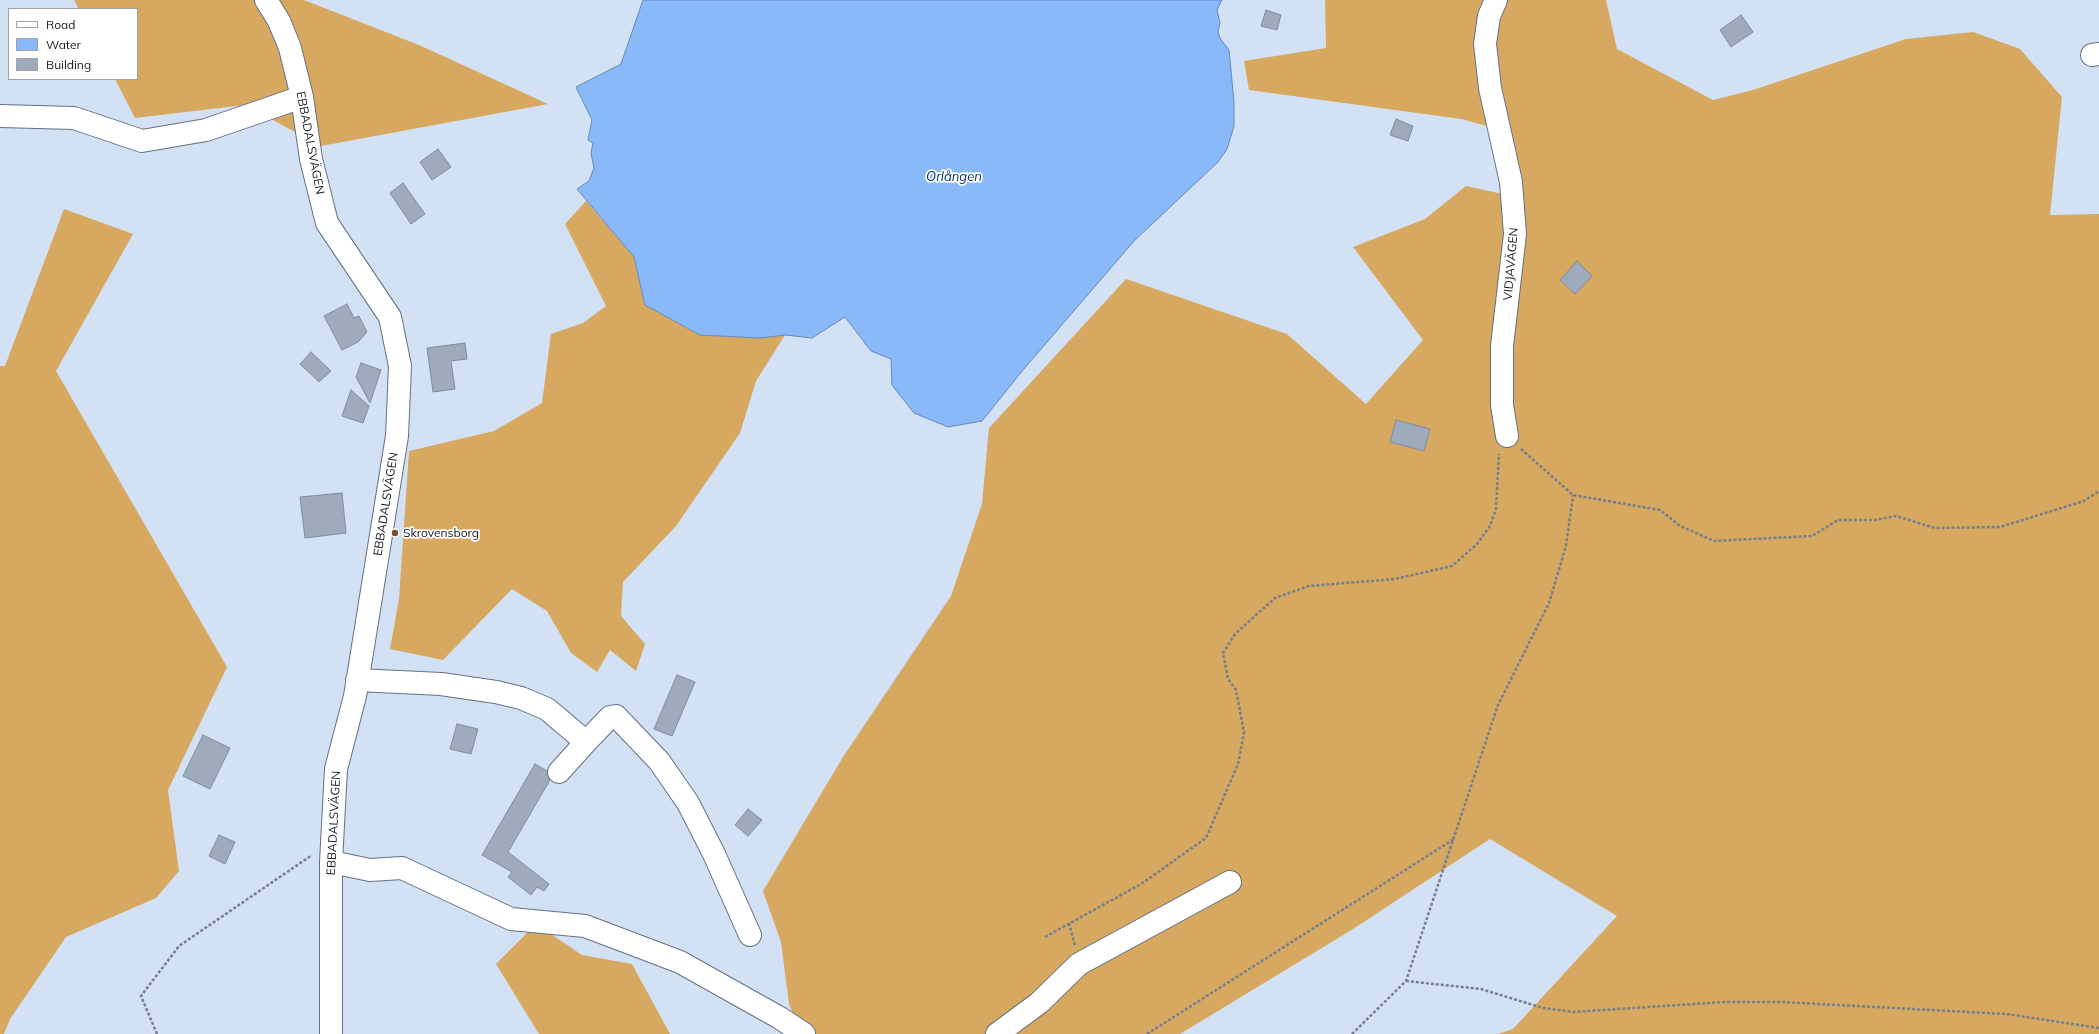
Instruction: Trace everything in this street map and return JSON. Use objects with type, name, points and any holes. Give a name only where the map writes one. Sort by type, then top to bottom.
[{"type":"street","name":"EBBADALSVÄGEN","points":[[266,0],[279,21],[290,48],[302,97],[311,159],[327,223],[390,317],[400,366],[397,436],[357,680],[336,769],[331,852],[330,1034]]},
{"type":"street","name":"VIDJAVÄGEN","points":[[1496,0],[1489,16],[1485,44],[1490,88],[1511,182],[1516,234],[1502,346],[1502,405],[1507,436]]},
{"type":"street","points":[[0,116],[74,118],[142,140],[206,130],[302,97]]},
{"type":"street","points":[[357,680],[441,684],[496,692],[521,698],[547,709],[586,742]]},
{"type":"street","points":[[559,772],[610,717],[616,716],[659,761],[688,803],[714,854],[750,935]]},
{"type":"street","points":[[331,852],[370,870],[402,868],[511,919],[585,926],[680,962],[780,1018],[804,1034]]},
{"type":"street","points":[[997,1034],[1039,1004],[1079,964],[1230,882]]},
{"type":"path","points":[[1045,937],[1141,884],[1206,838],[1238,764],[1244,732],[1236,690],[1228,679],[1223,653],[1235,634],[1275,598],[1309,586],[1395,579],[1452,566],[1477,544],[1490,526],[1496,509],[1498,456],[1507,436],[1573,495],[1660,510],[1680,526],[1714,541],[1812,536],[1838,520],[1875,520],[1896,516],[1935,528],[2000,527],[2084,502],[2099,491]]},
{"type":"path","points":[[1352,1034],[1406,981],[1455,838],[1498,705],[1549,603],[1566,546],[1573,495]]},
{"type":"path","points":[[1148,1034],[1455,838]]},
{"type":"path","points":[[157,1034],[141,996],[179,946],[331,852]]},
{"type":"path","points":[[1406,981],[1481,989],[1543,1008],[1573,1012],[1724,1002],[1782,1002],[2006,1014],[2099,1028]]},
{"type":"shaded area","points":[[74,0],[304,0],[419,45],[548,104],[321,146],[245,105],[135,118],[116,80],[138,80],[138,8],[78,8]]},
{"type":"shaded area","points":[[1325,0],[1606,0],[1617,49],[1713,100],[1753,90],[1906,39],[1973,32],[2020,49],[2062,97],[2050,215],[2099,214],[2099,1034],[1498,1034],[1513,1029],[1617,916],[1490,839],[1353,929],[1180,1034],[801,1034],[789,1004],[781,942],[763,891],[843,757],[951,596],[982,504],[989,428],[1126,279],[1287,334],[1366,404],[1423,340],[1353,247],[1425,219],[1466,186],[1521,198],[1509,132],[1461,119],[1249,90],[1244,61],[1326,48]]},
{"type":"shaded area","points":[[586,201],[634,257],[645,305],[700,335],[760,338],[785,335],[756,381],[740,433],[676,526],[623,582],[621,616],[645,644],[636,671],[610,650],[597,672],[571,653],[547,611],[512,589],[443,660],[390,649],[399,599],[409,451],[494,431],[542,403],[551,334],[583,323],[606,306],[565,224]]},
{"type":"shaded area","points":[[64,209],[133,234],[56,371],[227,667],[168,790],[179,871],[156,898],[66,937],[10,1019],[4,1034],[0,1034],[0,366],[5,366]]},
{"type":"shaded area","points":[[536,924],[582,955],[632,964],[670,1034],[539,1034],[496,964]]},
{"type":"water","name":"Orlången","points":[[643,0],[1222,0],[1217,10],[1220,23],[1218,32],[1220,38],[1229,50],[1234,102],[1234,126],[1227,149],[1218,162],[1134,241],[1023,370],[982,421],[948,427],[914,413],[892,385],[891,359],[871,351],[845,317],[812,338],[785,335],[760,338],[700,335],[645,305],[634,257],[577,189],[589,181],[594,168],[591,153],[593,143],[588,140],[592,120],[576,87],[621,64]]},
{"type":"building","points":[[1266,10],[1281,15],[1277,30],[1261,26]]},
{"type":"building","points":[[1741,15],[1753,32],[1731,47],[1720,30]]},
{"type":"building","points":[[1396,119],[1413,126],[1408,141],[1390,135]]},
{"type":"building","points":[[438,149],[451,167],[432,180],[420,162]]},
{"type":"building","points":[[403,183],[425,214],[411,224],[390,193]]},
{"type":"building","points":[[1577,261],[1592,276],[1575,294],[1560,280]]},
{"type":"building","points":[[347,304],[354,318],[359,316],[367,332],[358,342],[342,350],[324,316]]},
{"type":"building","points":[[465,343],[467,359],[451,361],[455,389],[433,392],[427,348]]},
{"type":"building","points":[[311,352],[331,371],[319,382],[300,364]]},
{"type":"building","points":[[361,363],[381,370],[370,403],[356,377]]},
{"type":"building","points":[[351,390],[369,406],[363,423],[342,416]]},
{"type":"building","points":[[1396,420],[1430,429],[1424,451],[1390,442]]},
{"type":"building","points":[[342,493],[346,533],[305,538],[300,497]]},
{"type":"building","points":[[677,675],[695,682],[672,736],[654,729]]},
{"type":"building","points":[[457,724],[478,729],[471,754],[450,749]]},
{"type":"building","points":[[203,735],[230,748],[210,789],[183,776]]},
{"type":"building","points":[[535,764],[547,771],[550,780],[508,852],[549,884],[544,891],[537,887],[531,895],[508,877],[512,872],[482,855]]},
{"type":"building","points":[[748,809],[762,820],[748,836],[735,825]]},
{"type":"building","points":[[219,835],[235,842],[225,864],[209,856]]},
{"type":"place","name":"Skrovensborg","points":[[395,533]]}]
